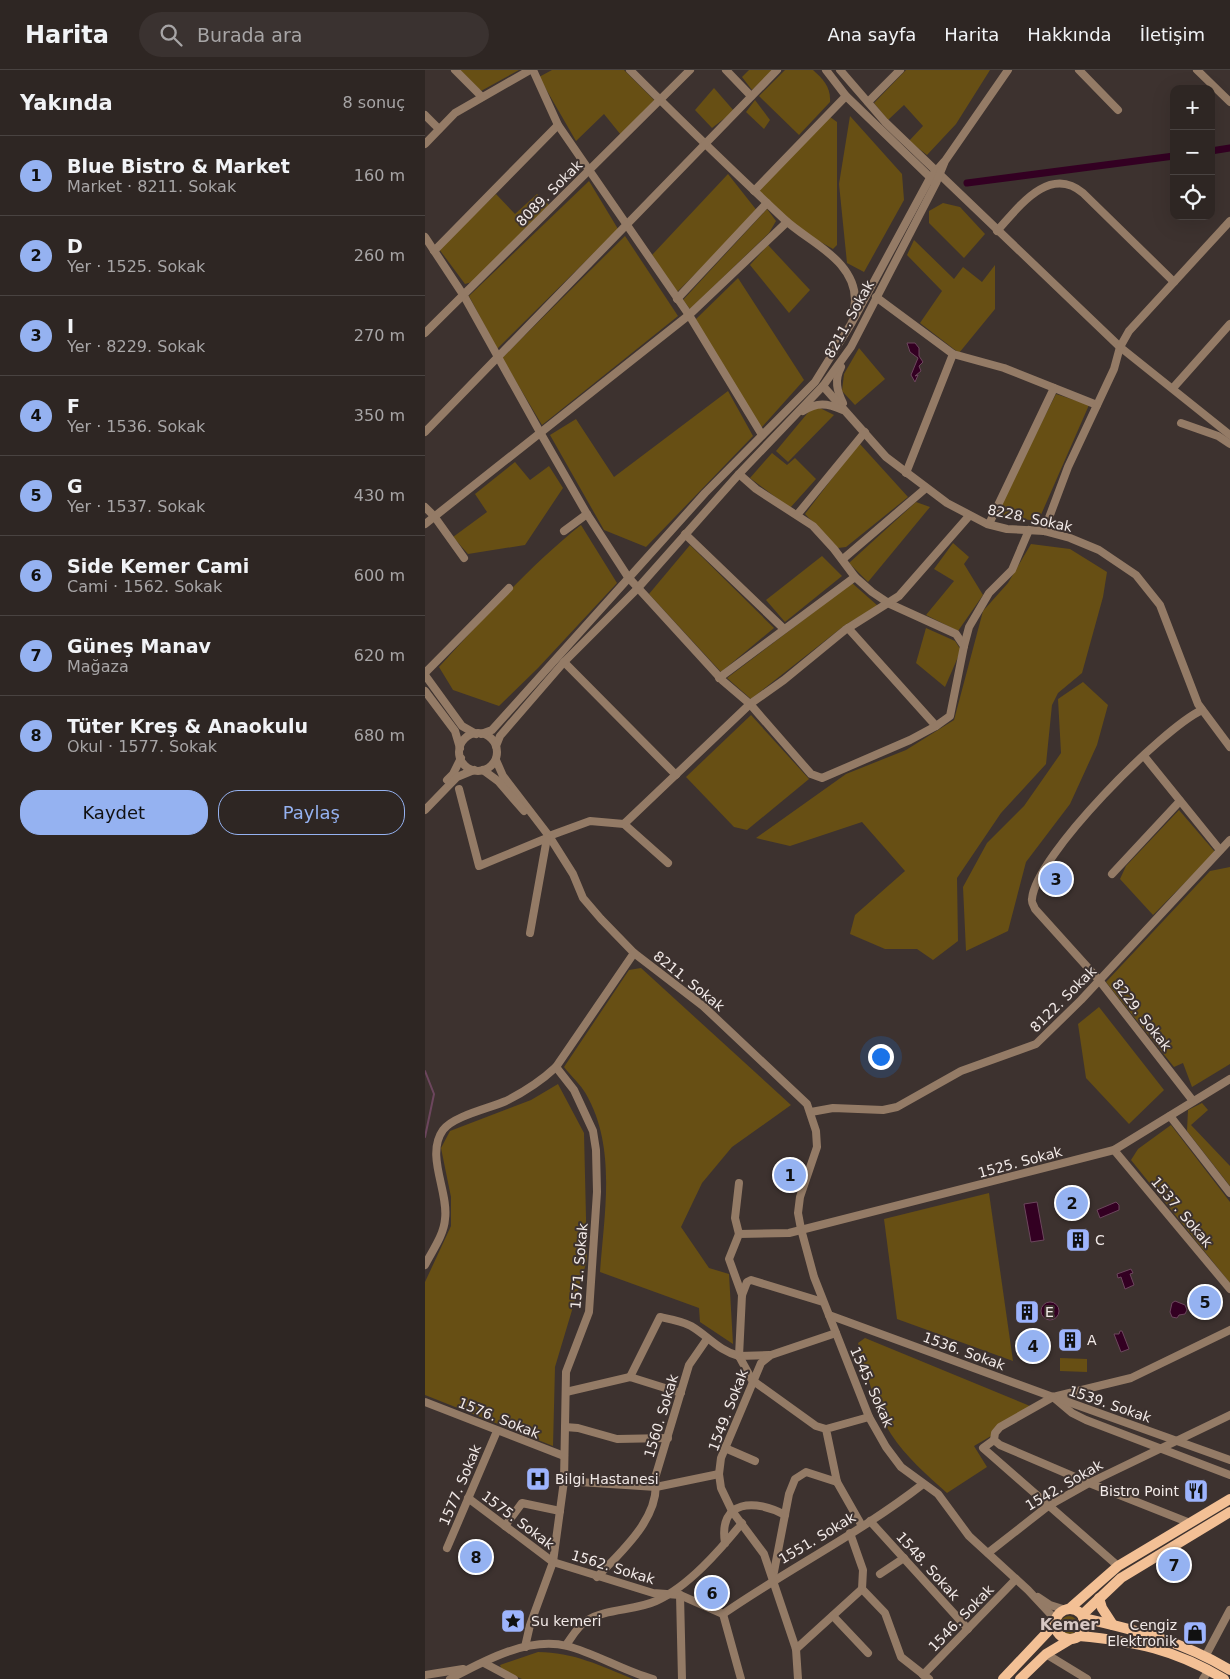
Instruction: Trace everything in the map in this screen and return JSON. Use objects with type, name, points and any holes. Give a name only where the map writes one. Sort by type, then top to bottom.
[{"type":"main road","points":[[1003,1679],[1055,1622],[1059,1614],[1067,1610],[1118,1566],[1230,1499]]},
{"type":"main road","points":[[1020,1679],[1045,1654],[1075,1638],[1084,1630],[1083,1617],[1099,1598],[1121,1578],[1230,1512]]},
{"type":"main road","points":[[1099,1598],[1102,1608],[1113,1625]]},
{"type":"main road","points":[[1067,1610],[1078,1612],[1083,1617],[1166,1639],[1206,1655],[1230,1670]]},
{"type":"main road","points":[[1055,1622],[1058,1633],[1075,1638],[1166,1651],[1206,1674],[1224,1679]]},
{"type":"street","points":[[455,70],[482,97]]},
{"type":"street","points":[[425,144],[455,113],[531,70],[558,125],[689,315],[762,436]]},
{"type":"street","points":[[630,70],[704,144],[787,222],[840,264],[853,285],[857,301],[851,324]]},
{"type":"street","name":"8089. Sokak","points":[[425,333],[465,296],[690,70]]},
{"type":"street","points":[[726,70],[751,96]]},
{"type":"street","points":[[425,432],[628,226],[704,144],[777,70]]},
{"type":"street","points":[[826,70],[846,96],[933,181],[946,182]]},
{"type":"street","points":[[867,102],[900,70]]},
{"type":"street","points":[[460,748],[468,736],[492,730],[705,493],[815,382],[851,324],[938,172],[1008,70]]},
{"type":"street","points":[[1079,70],[1118,110]]},
{"type":"street","points":[[1197,70],[1230,102]]},
{"type":"street","points":[[845,72],[867,102],[885,122],[997,231],[1120,346],[1173,388],[1230,441]]},
{"type":"street","points":[[754,190],[846,96]]},
{"type":"street","points":[[425,115],[439,129]]},
{"type":"street","points":[[434,250],[558,125]]},
{"type":"street","name":"8211. Sokak","points":[[564,662],[637,588],[739,474],[823,386],[851,347],[933,181]]},
{"type":"street","points":[[997,231],[1035,191],[1045,186],[1068,185],[1083,193],[1173,282]]},
{"type":"street","points":[[677,299],[767,203]]},
{"type":"street","points":[[1044,531],[1068,467],[1114,369],[1120,346],[1129,331],[1230,221]]},
{"type":"street","points":[[425,524],[689,315],[787,222]]},
{"type":"street","points":[[425,237],[465,296],[497,357],[587,514],[629,577],[719,678],[751,704],[811,774],[822,778],[910,740],[950,716],[969,626],[989,593],[1012,570],[1029,530]]},
{"type":"street","points":[[876,297],[953,354],[1004,368],[1097,405]]},
{"type":"street","points":[[1173,388],[1230,324]]},
{"type":"street","points":[[847,411],[837,391],[837,373],[851,347]]},
{"type":"street","points":[[906,473],[953,354]]},
{"type":"street","name":"8228. Sokak","points":[[823,386],[886,457],[926,488],[969,516],[1007,529],[1044,531],[1070,538],[1099,550],[1136,575],[1150,589],[1160,604],[1184,669],[1202,710],[1230,747]]},
{"type":"street","points":[[989,524],[1054,388]]},
{"type":"street","points":[[793,418],[813,405],[829,404],[847,411]]},
{"type":"street","points":[[1181,423],[1230,441]]},
{"type":"street","points":[[797,516],[865,432]]},
{"type":"street","points":[[739,474],[756,489],[825,537],[855,577],[871,592],[890,604],[956,634],[964,646]]},
{"type":"street","points":[[843,559],[926,488]]},
{"type":"street","points":[[425,506],[464,558]]},
{"type":"street","points":[[565,531],[587,514]]},
{"type":"street","points":[[624,824],[751,704],[848,628],[890,604],[899,596],[969,516]]},
{"type":"street","points":[[685,534],[784,630]]},
{"type":"street","points":[[719,678],[855,577]]},
{"type":"street","points":[[496,746],[490,738],[462,726],[425,674],[509,588]]},
{"type":"street","points":[[848,628],[936,726]]},
{"type":"street","points":[[425,810],[457,777],[491,766],[495,760],[496,746],[500,736],[564,662],[676,775]]},
{"type":"street","points":[[425,691],[455,731],[461,758],[467,767],[474,770]]},
{"type":"street","points":[[1202,710],[1182,722],[1144,756],[1220,850]]},
{"type":"street","points":[[1224,739],[1230,731]]},
{"type":"street","name":"8229. Sokak","points":[[1144,756],[1071,832],[1043,873],[1031,900],[1035,909],[1099,980],[1193,1101]]},
{"type":"street","points":[[425,803],[453,774],[461,758]]},
{"type":"street","name":"8211. Sokak","points":[[495,760],[503,776],[559,851],[573,874],[583,898],[634,953],[703,1006],[785,1081],[807,1104],[816,1131],[817,1147],[800,1197],[798,1213],[801,1230]]},
{"type":"street","points":[[483,770],[498,780],[548,837]]},
{"type":"street","points":[[459,789],[479,866],[590,821],[624,824],[667,863]]},
{"type":"street","points":[[1112,874],[1180,801]]},
{"type":"street","points":[[530,933],[548,837]]},
{"type":"street","name":"8122. Sokak","points":[[811,1112],[833,1108],[883,1110],[897,1107],[961,1071],[1035,1044],[1099,980],[1230,840]]},
{"type":"street","points":[[425,1265],[443,1230],[446,1218],[437,1162],[438,1143],[443,1129],[461,1119],[506,1101],[543,1079],[557,1067],[634,953]]},
{"type":"street","name":"1571. Sokak","points":[[525,1647],[530,1625],[553,1562],[564,1481],[566,1372],[589,1312],[597,1192],[597,1150],[593,1131],[574,1090],[557,1067]]},
{"type":"street","name":"1525. Sokak","points":[[739,1234],[789,1233],[1114,1150],[1230,1079]]},
{"type":"street","points":[[1170,1116],[1230,1193]]},
{"type":"street","name":"1537. Sokak","points":[[1114,1150],[1230,1289]]},
{"type":"street","points":[[739,1183],[735,1218],[739,1234],[729,1259],[742,1295]]},
{"type":"street","name":"1545. Sokak","points":[[801,1230],[823,1302],[869,1417],[886,1447],[901,1467],[938,1494],[969,1536],[1028,1590]]},
{"type":"street","points":[[823,1302],[751,1280],[744,1286],[742,1295],[739,1356],[752,1380],[816,1426],[826,1429],[869,1417]]},
{"type":"street","name":"1536. Sokak","points":[[829,1315],[1053,1397]]},
{"type":"street","points":[[630,1377],[660,1317],[692,1326],[728,1353],[739,1356],[771,1355],[836,1333]]},
{"type":"street","points":[[1118,1566],[983,1448],[994,1440],[995,1433],[1000,1427],[1053,1397],[1131,1378],[1230,1330]]},
{"type":"street","name":"1560. Sokak","points":[[597,1577],[633,1540],[648,1514],[657,1487],[655,1478],[689,1365],[707,1339]]},
{"type":"street","name":"1549. Sokak","points":[[771,1355],[761,1363],[752,1380],[725,1448],[719,1474],[725,1499],[764,1554],[796,1650],[798,1679]]},
{"type":"street","points":[[565,1392],[630,1377],[681,1393]]},
{"type":"street","name":"1539. Sokak","points":[[1053,1397],[1230,1460]]},
{"type":"street","name":"1539. Sokak","points":[[1053,1397],[1086,1420],[1230,1475]]},
{"type":"street","name":"1576. Sokak","points":[[425,1402],[564,1456]]},
{"type":"street","name":"1542. Sokak","points":[[988,1553],[1048,1506],[1089,1483],[1230,1415]]},
{"type":"street","points":[[565,1427],[578,1428],[617,1439],[668,1438]]},
{"type":"street","points":[[826,1429],[837,1482],[862,1526]]},
{"type":"street","name":"1577. Sokak","points":[[447,1548],[497,1431]]},
{"type":"street","points":[[994,1440],[1013,1451],[1190,1523]]},
{"type":"street","points":[[725,1448],[755,1461]]},
{"type":"street","points":[[772,1580],[789,1494],[795,1479],[806,1472],[837,1482]]},
{"type":"street","points":[[564,1481],[657,1487],[719,1474]]},
{"type":"street","name":"1551. Sokak","points":[[723,1614],[772,1580],[870,1521],[923,1484]]},
{"type":"street","name":"1575. Sokak","points":[[468,1498],[553,1562]]},
{"type":"street","points":[[505,1526],[522,1503],[560,1511]]},
{"type":"street","points":[[725,1543],[723,1528],[732,1510],[742,1505],[775,1509],[785,1515]]},
{"type":"street","name":"1548. Sokak","points":[[870,1521],[968,1628]]},
{"type":"street","points":[[566,1645],[586,1621],[612,1612],[654,1602],[667,1594],[715,1556],[742,1523]]},
{"type":"street","points":[[796,1650],[862,1589],[863,1570],[850,1533]]},
{"type":"street","points":[[880,1574],[904,1558]]},
{"type":"street","name":"1562. Sokak","points":[[553,1562],[653,1593],[680,1595],[723,1614]]},
{"type":"street","name":"1546. Sokak","points":[[926,1677],[968,1628],[1016,1579]]},
{"type":"street","points":[[862,1589],[885,1613],[901,1656],[926,1677]]},
{"type":"street","points":[[1028,1590],[1050,1605],[1067,1610]]},
{"type":"street","points":[[1028,1590],[1055,1622]]},
{"type":"street","points":[[680,1595],[682,1679]]},
{"type":"street","points":[[1206,1655],[1230,1612]]},
{"type":"street","points":[[723,1614],[741,1679]]},
{"type":"street","points":[[833,1616],[868,1652]]},
{"type":"street","points":[[450,1679],[470,1668],[525,1647],[540,1644],[566,1645],[635,1674],[653,1679]]},
{"type":"street","points":[[1045,1654],[1087,1679]]},
{"type":"street","points":[[484,1663],[514,1679]]},
{"type":"street","points":[[425,1675],[470,1668]]},
{"type":"shaded area","points":[[459,70],[519,70],[481,91]]},
{"type":"shaded area","points":[[552,70],[624,70],[655,101],[621,135],[604,114],[576,141],[539,77]]},
{"type":"shaded area","points":[[749,70],[774,70],[752,90],[742,77]]},
{"type":"shaded area","points":[[785,70],[813,70],[823,80],[829,92],[830,102],[799,135],[759,96]]},
{"type":"shaded area","points":[[906,70],[990,70],[956,124],[927,155],[909,141],[923,126],[904,105],[888,120],[874,103]]},
{"type":"shaded area","points":[[714,88],[734,111],[712,128],[695,110]]},
{"type":"shaded area","points":[[755,100],[770,120],[764,129],[746,112]]},
{"type":"shaded area","points":[[850,116],[902,174],[904,200],[864,272],[847,263],[839,184]]},
{"type":"shaded area","points":[[830,117],[837,122],[837,245],[833,249],[801,231],[755,192]]},
{"type":"shaded area","points":[[728,174],[758,212],[677,292],[652,255]]},
{"type":"shaded area","points":[[589,181],[618,229],[497,349],[469,296]]},
{"type":"shaded area","points":[[496,194],[515,214],[537,194],[549,205],[472,282],[465,284],[439,249]]},
{"type":"shaded area","points":[[943,203],[960,207],[985,234],[964,258],[929,223],[929,211]]},
{"type":"shaded area","points":[[767,209],[776,221],[769,233],[690,309],[683,300]]},
{"type":"shaded area","points":[[625,236],[678,316],[542,425],[502,358]]},
{"type":"shaded area","points":[[914,240],[954,279],[963,267],[982,282],[995,265],[995,309],[959,353],[920,323],[942,291],[907,255]]},
{"type":"shaded area","points":[[768,245],[810,290],[789,313],[750,265]]},
{"type":"shaded area","points":[[738,278],[804,380],[761,428],[695,320]]},
{"type":"shaded area","points":[[907,343],[915,343],[919,348],[919,356],[923,362],[919,366],[921,371],[915,376],[918,375],[915,382],[911,375],[918,358],[910,352]]},
{"type":"shaded area","points":[[859,348],[885,379],[855,405],[842,391],[844,374]]},
{"type":"shaded area","points":[[728,391],[753,436],[646,547],[604,530],[550,435],[576,419],[614,477]]},
{"type":"shaded area","points":[[1056,394],[1089,405],[1040,517],[1037,521],[995,515]]},
{"type":"shaded area","points":[[818,407],[834,415],[788,462],[776,451],[811,409]]},
{"type":"shaded area","points":[[859,443],[908,497],[846,547],[838,548],[805,514]]},
{"type":"shaded area","points":[[772,453],[787,465],[795,458],[816,479],[790,508],[750,478]]},
{"type":"shaded area","points":[[515,462],[530,480],[549,466],[563,488],[525,545],[468,554],[453,537],[487,512],[475,494]]},
{"type":"shaded area","points":[[916,502],[930,507],[868,582],[849,563]]},
{"type":"shaded area","points":[[581,525],[617,583],[538,668],[499,706],[453,690],[439,667],[525,575]]},
{"type":"shaded area","points":[[953,543],[969,557],[964,564],[983,595],[958,631],[926,615],[954,581],[934,569]]},
{"type":"shaded area","points":[[1031,544],[1070,549],[1107,572],[1103,597],[1082,673],[1058,693],[1052,705],[1046,764],[1001,813],[957,878],[958,941],[933,960],[917,949],[885,949],[850,934],[855,915],[905,871],[862,822],[790,846],[756,838],[846,774],[906,750],[954,720],[983,611],[1008,583]]},
{"type":"shaded area","points":[[690,545],[774,628],[721,672],[649,594]]},
{"type":"shaded area","points":[[822,556],[842,576],[785,622],[766,600]]},
{"type":"shaded area","points":[[852,583],[878,606],[845,625],[751,699],[727,678]]},
{"type":"shaded area","points":[[926,628],[955,641],[961,650],[945,687],[916,663]]},
{"type":"shaded area","points":[[1083,682],[1108,705],[1097,745],[1070,804],[1026,862],[1008,931],[966,951],[963,887],[987,843],[1024,806],[1061,753],[1058,699]]},
{"type":"shaded area","points":[[751,715],[809,779],[747,830],[734,827],[686,777]]},
{"type":"shaded area","points":[[1179,810],[1215,852],[1153,915],[1120,879],[1126,866]]},
{"type":"shaded area","points":[[1230,867],[1230,1064],[1192,1087],[1183,1063],[1174,1067],[1106,982],[1210,871]]},
{"type":"shaded area","points":[[641,968],[791,1105],[732,1147],[702,1183],[681,1227],[709,1268],[729,1274],[733,1344],[700,1322],[699,1308],[600,1272],[606,1204],[605,1159],[602,1136],[596,1115],[586,1094],[564,1067],[629,970]]},
{"type":"shaded area","points":[[1099,1007],[1164,1090],[1129,1124],[1086,1078],[1078,1024]]},
{"type":"shaded area","points":[[558,1084],[584,1133],[587,1260],[555,1367],[553,1446],[425,1395],[425,1282],[451,1226],[451,1197],[441,1148],[450,1131],[531,1100]]},
{"type":"shaded area","points":[[1202,1103],[1208,1110],[1191,1125],[1230,1166],[1230,1186],[1187,1131],[1188,1110]]},
{"type":"shaded area","points":[[1171,1125],[1230,1202],[1230,1283],[1131,1160],[1138,1149]]},
{"type":"shaded area","points":[[989,1193],[1013,1361],[897,1319],[884,1219]]},
{"type":"shaded area","points":[[1037,1202],[1044,1240],[1031,1242],[1024,1204]]},
{"type":"shaded area","points":[[1116,1202],[1119,1205],[1119,1210],[1100,1218],[1097,1210]]},
{"type":"shaded area","points":[[1131,1269],[1133,1273],[1130,1274],[1134,1285],[1125,1289],[1121,1277],[1118,1278],[1117,1274]]},
{"type":"shaded area","points":[[1175,1301],[1185,1305],[1187,1310],[1185,1314],[1179,1315],[1177,1318],[1172,1317],[1170,1312],[1172,1303]]},
{"type":"shaded area","points":[[1050,1302],[1056,1305],[1059,1311],[1056,1317],[1050,1320],[1044,1317],[1041,1311],[1044,1305]]},
{"type":"shaded area","points":[[1122,1331],[1129,1349],[1121,1352],[1114,1334],[1119,1334]]},
{"type":"shaded area","points":[[865,1338],[1030,1406],[1022,1418],[974,1446],[987,1467],[947,1493],[910,1458],[885,1424],[871,1389],[858,1343]]},
{"type":"shaded area","points":[[1060,1358],[1087,1359],[1087,1372],[1060,1371]]},
{"type":"shaded area","points":[[1069,1616],[1077,1621],[1078,1625],[1073,1633],[1069,1634],[1061,1629],[1060,1625],[1065,1617]]},
{"type":"shaded area","points":[[538,1652],[575,1657],[633,1679],[522,1679],[502,1670],[500,1665]]},
{"type":"waterway","points":[[1215,150],[1230,148]]},
{"type":"waterway","points":[[967,183],[1170,157]]},
{"type":"waterway","points":[[425,1071],[434,1094],[425,1137]]},
{"type":"place","name":"I","points":[[1056,879]]},
{"type":"place","name":"Blue Bistro & Market","points":[[790,1175]]},
{"type":"place","name":"D","points":[[1072,1203]]},
{"type":"place","name":"C","points":[[1078,1240]]},
{"type":"place","name":"G","points":[[1205,1302]]},
{"type":"place","name":"E","points":[[1027,1312]]},
{"type":"place","name":"A","points":[[1070,1340]]},
{"type":"place","name":"F","points":[[1033,1346]]},
{"type":"place","name":"Bilgi Hastanesi","points":[[538,1479]]},
{"type":"place","name":"Bistro Point","points":[[1196,1491]]},
{"type":"place","name":"Tüter Kreş & Anaokulu","points":[[476,1557]]},
{"type":"place","name":"Güneş Manav","points":[[1174,1565]]},
{"type":"place","name":"Side Kemer Cami","points":[[712,1593]]},
{"type":"place","name":"Su kemeri","points":[[513,1621]]},
{"type":"place","name":"Cengiz Elektronik","points":[[1195,1633]]},
{"type":"district","name":"Kemer","points":[[1069,1624]]}]
